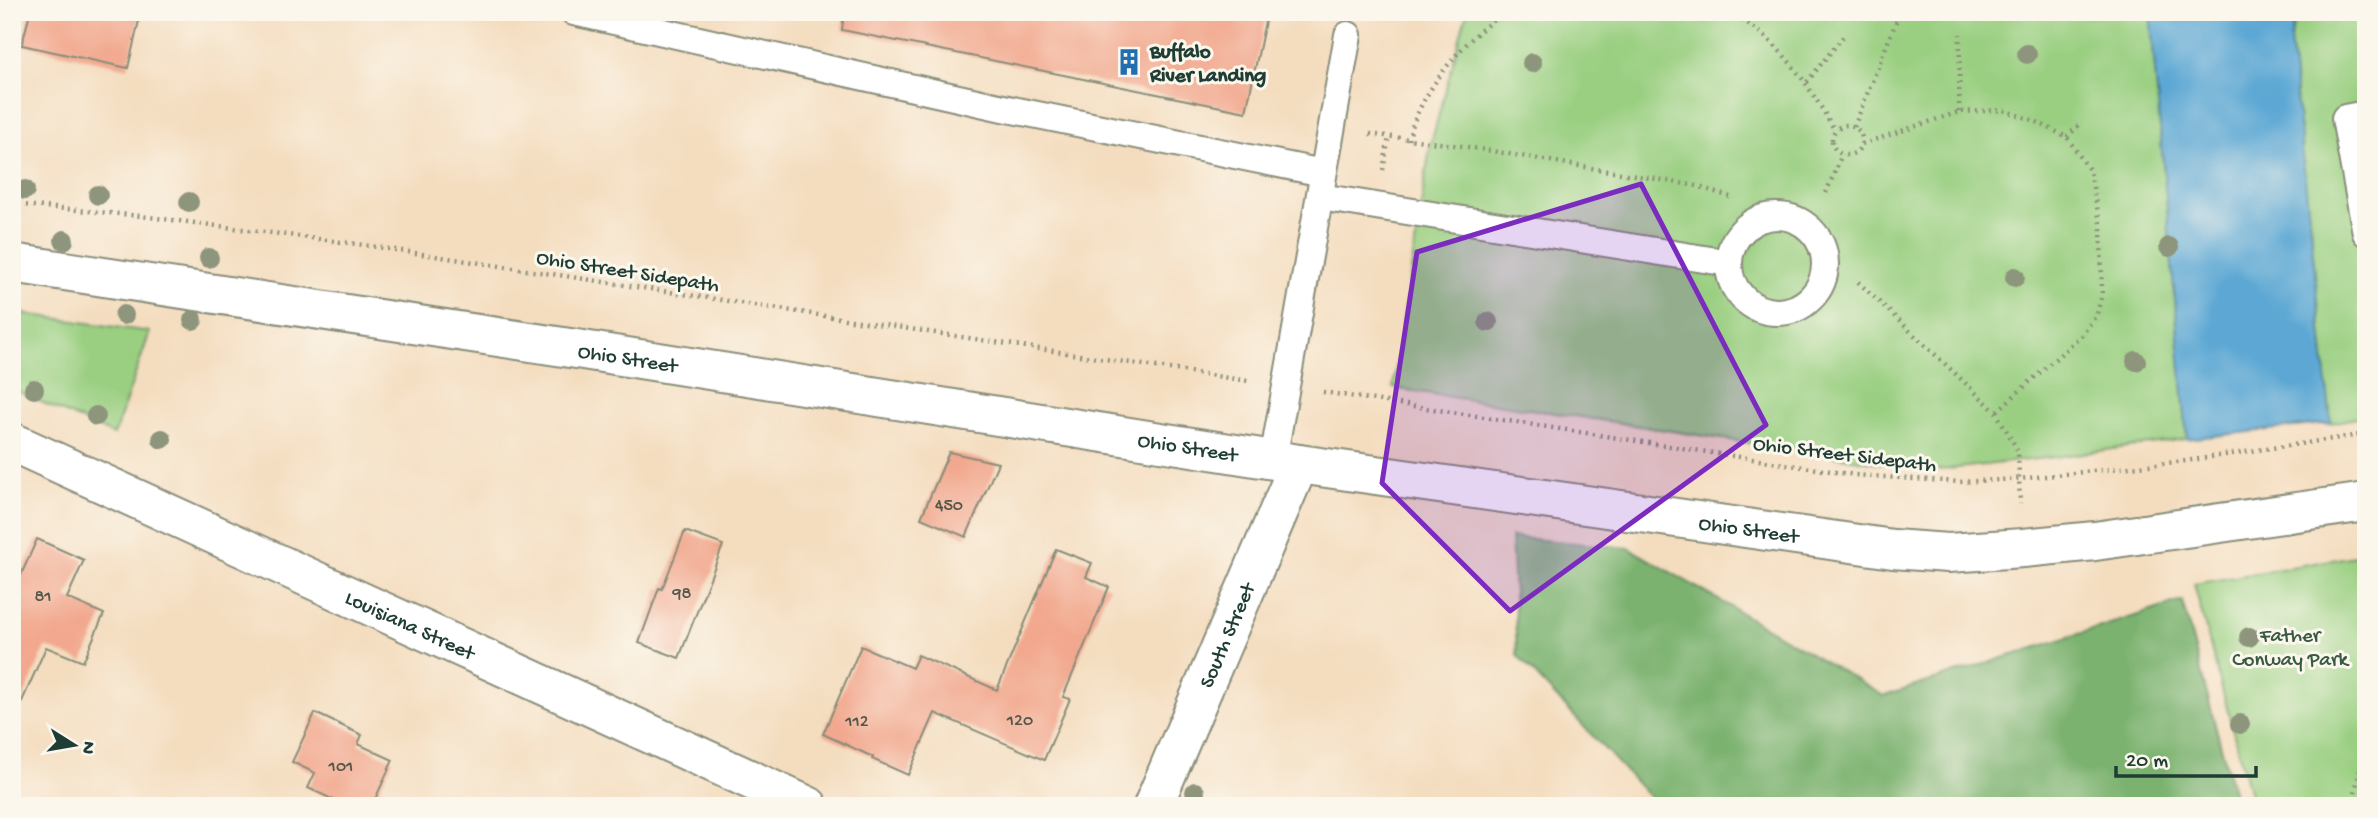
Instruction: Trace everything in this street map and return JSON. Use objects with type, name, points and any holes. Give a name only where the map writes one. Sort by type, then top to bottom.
[{"type":"street","name":"Ohio Street","points":[[12,263],[583,350],[1286,462],[1893,549],[1948,553],[2095,541],[2366,502]]},
{"type":"street","name":"Louisiana Street","points":[[12,442],[808,806]]},
{"type":"street","name":"South Street","points":[[1153,806],[1286,462]]},
{"type":"lane","points":[[574,12],[1003,108],[1322,185],[1729,263]]},
{"type":"lane","points":[[1286,462],[1322,185],[1348,35]]},
{"type":"lane","points":[[2366,114],[2345,118],[2366,233]]},
{"type":"path","points":[[1409,140],[1412,124],[1435,82],[1466,44],[1506,12]]},
{"type":"path","points":[[1730,12],[1762,33],[1786,56],[1807,82],[1835,131],[1834,149],[1842,154],[1854,154],[1861,144],[1861,136],[1854,127],[1842,126],[1835,131]]},
{"type":"path","points":[[1854,127],[1900,12]]},
{"type":"path","points":[[1807,82],[1845,33]]},
{"type":"path","points":[[1959,112],[1960,34]]},
{"type":"path","points":[[1861,144],[1959,112],[2003,110],[2035,121],[2067,137],[2090,171],[2101,228],[2102,294],[2097,314],[2082,335],[1996,412]]},
{"type":"path","points":[[2067,137],[2080,124]]},
{"type":"path","points":[[1362,133],[1462,146],[1697,186],[1730,197]]},
{"type":"path","points":[[1381,179],[1389,137]]},
{"type":"path","points":[[1826,192],[1842,154]]},
{"type":"path","name":"Ohio Street Sidepath","points":[[12,204],[141,216],[357,244],[1238,380]]},
{"type":"path","points":[[1858,282],[1996,412],[2018,451],[2020,506]]},
{"type":"path","name":"Ohio Street Sidepath","points":[[1322,392],[1855,474],[1959,482],[2018,480],[2185,461],[2366,434]]},
{"type":"path","points":[[2362,543],[2366,563]]},
{"type":"path","points":[[2352,806],[2366,741]]},
{"type":"highlighted area","points":[[1641,184],[1766,425],[1510,611],[1382,483],[1417,252]]},
{"type":"green space","points":[[1467,12],[2150,12],[2187,439],[1931,471],[1393,388],[1430,147]]},
{"type":"green space","points":[[2301,12],[2366,12],[2366,416],[2331,423],[2290,39],[2297,15]]},
{"type":"green space","points":[[12,312],[150,332],[114,435],[12,389]]},
{"type":"green space","points":[[1511,537],[1629,548],[1884,696],[2182,601],[2237,806],[1658,806],[1517,655]]},
{"type":"green space","name":"Father Conway Park","points":[[2366,554],[2366,806],[2253,806],[2194,584]]},
{"type":"water","points":[[2150,12],[2301,12],[2297,15],[2290,39],[2331,423],[2187,439]]},
{"type":"building","points":[[30,12],[141,12],[128,68],[22,45]]},
{"type":"building","name":"Buffalo River Landing","points":[[844,12],[1267,12],[1246,112],[842,30]]},
{"type":"building","points":[[949,452],[998,463],[966,537],[921,518]]},
{"type":"building","points":[[685,531],[723,545],[679,658],[639,643],[659,588],[662,589]]},
{"type":"building","points":[[37,539],[84,560],[67,598],[104,614],[83,662],[46,647],[12,724],[12,595]]},
{"type":"building","points":[[1056,549],[1092,563],[1086,577],[1109,587],[1063,697],[1070,699],[1044,760],[935,713],[908,775],[823,734],[861,646],[912,668],[918,655],[997,690]]},
{"type":"building","points":[[315,713],[362,735],[358,744],[393,760],[372,806],[347,806],[308,788],[315,773],[292,762]]},
{"type":"place","name":"Buffalo River Landing","points":[[1129,62]]}]
